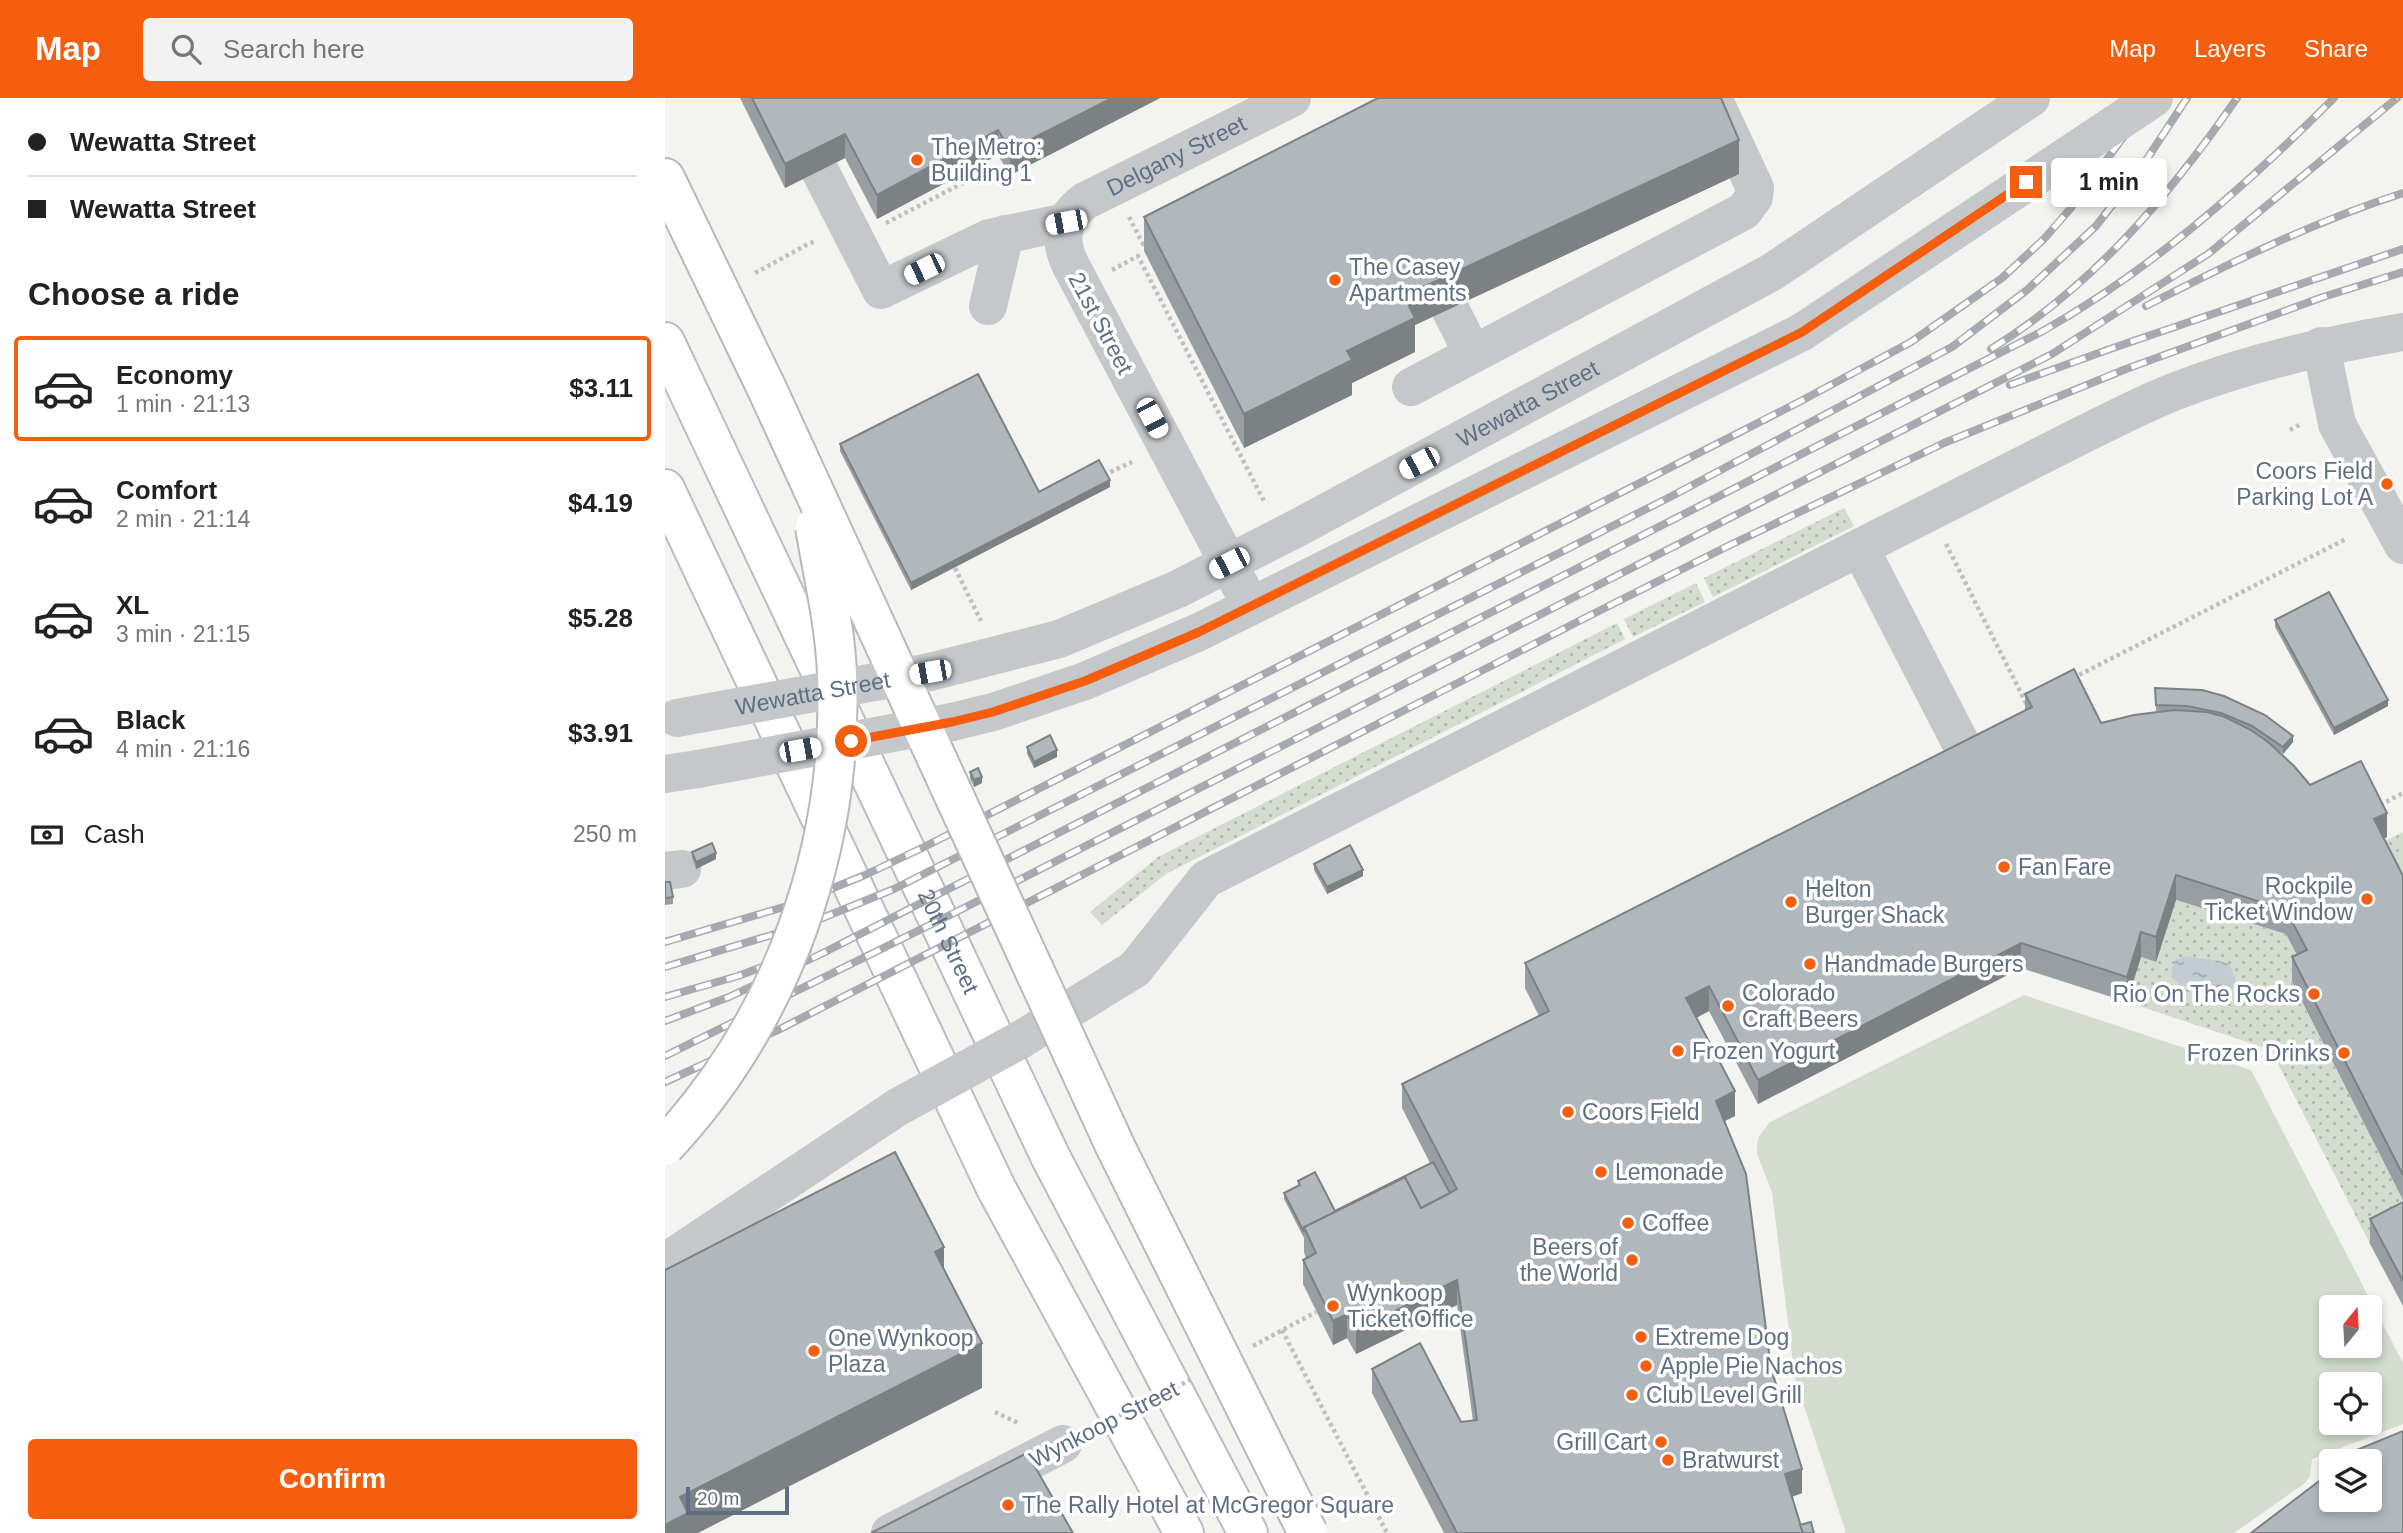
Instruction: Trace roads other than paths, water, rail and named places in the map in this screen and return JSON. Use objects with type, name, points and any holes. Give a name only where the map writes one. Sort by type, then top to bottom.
[{"type":"main road","points":[[665,178],[767,389],[1116,1148],[1308,1533]]},
{"type":"main road","name":"20th Street","points":[[665,342],[1051,1158],[1248,1533]]},
{"type":"main road","points":[[665,1146],[692,1118],[720,1079],[774,983],[811,889],[831,796],[837,699],[830,614],[814,522],[767,389]]},
{"type":"main road","points":[[665,489],[996,1188],[1184,1533]]},
{"type":"street","name":"Delgany Street","points":[[1066,222],[1074,209],[1085,201],[1292,98]]},
{"type":"street","points":[[1411,387],[1744,211],[1750,204],[1755,188],[1713,98]]},
{"type":"street","name":"Wewatta Street","points":[[671,719],[930,672],[1059,639],[1178,589],[1301,526],[1772,272],[2031,98]]},
{"type":"street","points":[[682,771],[952,722],[993,712],[1085,681],[1251,606],[1802,332],[2154,98]]},
{"type":"street","points":[[820,171],[881,289],[989,237],[1066,222]]},
{"type":"street","name":"21st Street","points":[[1066,222],[1063,230],[1064,252],[1251,606]]},
{"type":"street","points":[[988,306],[1005,234]]},
{"type":"street","points":[[1450,309],[1473,354]]},
{"type":"street","points":[[665,1262],[898,1107],[1020,1040],[1135,969],[1206,880],[2070,441],[2176,391],[2277,357],[2321,346],[2403,332]]},
{"type":"street","points":[[2321,346],[2337,424],[2403,545]]},
{"type":"street","points":[[1860,548],[1971,763]]},
{"type":"street","name":"Wynkoop Street","points":[[890,1533],[1063,1444]]},
{"type":"water","points":[[2187,956],[2229,964],[2236,980],[2233,987],[2229,992],[2219,995],[2179,984],[2173,976],[2173,967],[2176,960]]},
{"type":"railway","points":[[665,942],[794,904],[922,848],[1799,402],[1911,342],[2002,278],[2044,239],[2070,209],[2133,124],[2148,98]]},
{"type":"railway","points":[[665,967],[805,925],[894,889],[1670,497],[1952,347],[2027,290],[2096,226],[2141,168],[2187,98]]},
{"type":"railway","points":[[1991,349],[2063,297],[2127,236],[2185,169],[2237,98]]},
{"type":"railway","points":[[665,1021],[729,997],[821,954],[2041,332],[2120,282],[2195,225],[2231,195],[2334,98]]},
{"type":"railway","points":[[665,1056],[956,912],[2052,354],[2208,254],[2397,98]]},
{"type":"railway","points":[[2146,306],[2304,230],[2403,193]]},
{"type":"railway","points":[[2010,385],[2403,249]]},
{"type":"railway","points":[[665,1082],[782,1028],[1728,546],[1944,443],[2126,369],[2323,297],[2403,272]]},
{"type":"railway","points":[[665,997],[738,976],[808,950]]},
{"type":"place","name":"The Metro: Building 1","points":[[917,160]]},
{"type":"place","name":"The Casey Apartments","points":[[1335,280]]},
{"type":"place","name":"Coors Field Parking Lot A","points":[[2387,484]]},
{"type":"place","name":"Fan Fare","points":[[2004,867]]},
{"type":"place","name":"Rockpile Ticket Window","points":[[2367,899]]},
{"type":"place","name":"Helton Burger Shack","points":[[1791,902]]},
{"type":"place","name":"Handmade Burgers","points":[[1810,964]]},
{"type":"place","name":"Rio On The Rocks","points":[[2314,994]]},
{"type":"place","name":"Colorado Craft Beers","points":[[1728,1006]]},
{"type":"place","name":"Frozen Yogurt","points":[[1678,1051]]},
{"type":"place","name":"Frozen Drinks","points":[[2344,1053]]},
{"type":"place","name":"Coors Field","points":[[1568,1112]]},
{"type":"place","name":"Lemonade","points":[[1601,1172]]},
{"type":"place","name":"Coffee","points":[[1628,1223]]},
{"type":"place","name":"Beers of the World","points":[[1632,1260]]},
{"type":"place","name":"Wynkoop Ticket Office","points":[[1333,1306]]},
{"type":"place","name":"Extreme Dog","points":[[1641,1337]]},
{"type":"place","name":"One Wynkoop Plaza","points":[[814,1351]]},
{"type":"place","name":"Apple Pie Nachos","points":[[1646,1366]]},
{"type":"place","name":"Club Level Grill","points":[[1632,1395]]},
{"type":"place","name":"Grill Cart","points":[[1661,1442]]},
{"type":"place","name":"Bratwurst","points":[[1668,1460]]},
{"type":"place","name":"The Rally Hotel at McGregor Square","points":[[1008,1505]]}]
